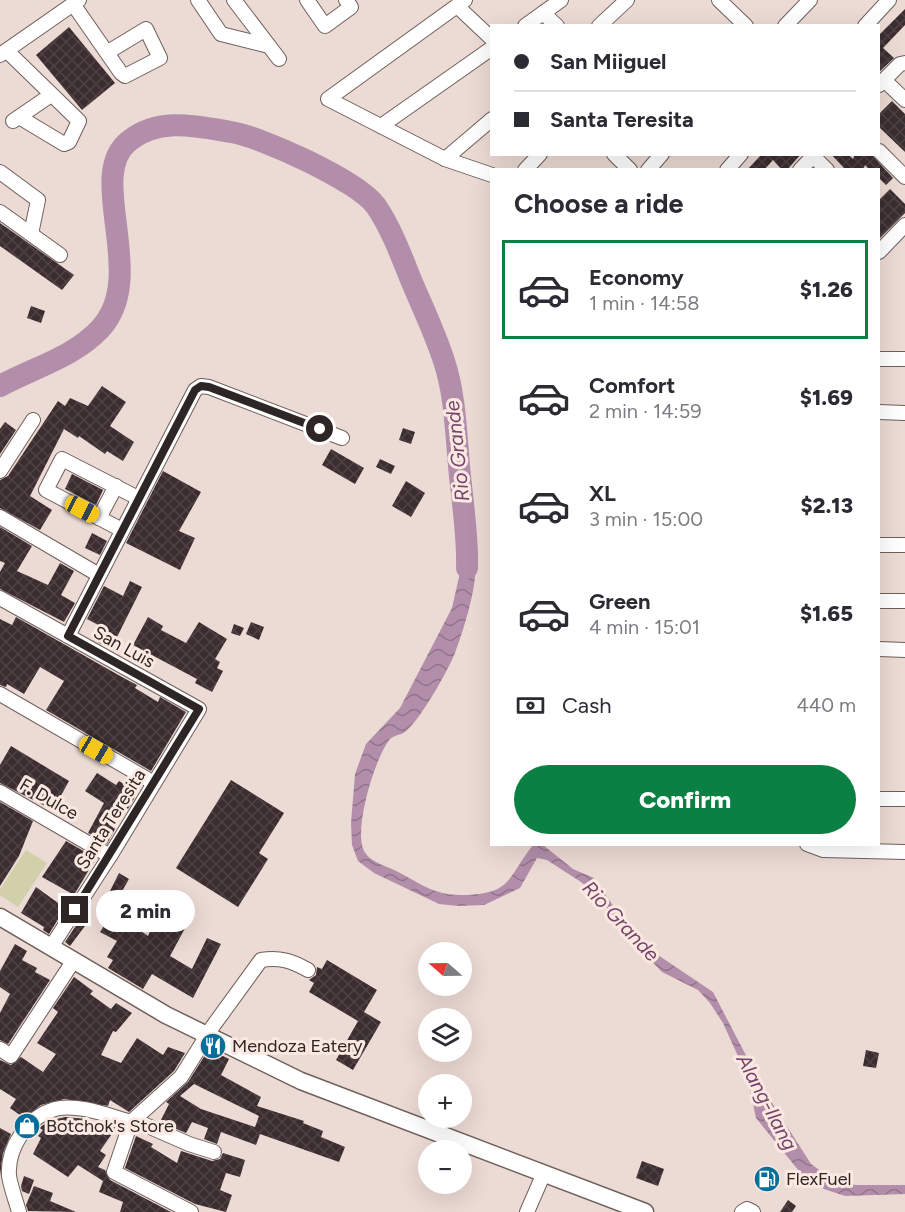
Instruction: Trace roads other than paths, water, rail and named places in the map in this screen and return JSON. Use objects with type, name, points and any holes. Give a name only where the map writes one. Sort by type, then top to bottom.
[{"type":"main road","points":[[0,917],[166,1015],[301,1081],[544,1173],[622,1208],[645,1212]]},
{"type":"street","points":[[198,0],[221,34],[269,46]]},
{"type":"street","points":[[234,0],[279,58]]},
{"type":"street","points":[[307,0],[325,26],[351,7],[346,0]]},
{"type":"street","points":[[528,24],[561,0]]},
{"type":"street","points":[[601,24],[627,0]]},
{"type":"street","points":[[719,0],[744,24]]},
{"type":"street","points":[[787,24],[810,0]]},
{"type":"street","points":[[867,24],[889,0]]},
{"type":"street","points":[[51,95],[16,119],[64,144],[69,142],[79,121],[51,95],[3,53],[76,2],[108,52]]},
{"type":"street","points":[[490,37],[461,3],[328,99],[445,159],[490,174]]},
{"type":"street","points":[[543,13],[555,24]]},
{"type":"street","points":[[381,126],[490,49]]},
{"type":"street","points":[[905,63],[900,64],[882,82],[905,100]]},
{"type":"street","points":[[445,159],[490,121]]},
{"type":"street","points":[[880,152],[905,177]]},
{"type":"street","points":[[527,168],[538,156]]},
{"type":"street","points":[[616,156],[628,168]]},
{"type":"street","points":[[650,168],[660,156]]},
{"type":"street","points":[[729,168],[739,156]]},
{"type":"street","points":[[802,168],[813,156]]},
{"type":"street","points":[[815,156],[824,168]]},
{"type":"street","points":[[0,172],[38,200],[31,234]]},
{"type":"street","points":[[0,212],[60,255]]},
{"type":"street","points":[[880,251],[905,225]]},
{"type":"street","points":[[880,359],[905,359]]},
{"type":"street","points":[[68,636],[195,390],[201,386],[209,387],[342,438]]},
{"type":"street","points":[[880,412],[905,413]]},
{"type":"street","points":[[0,471],[33,420]]},
{"type":"street","points":[[122,530],[46,490],[62,459],[138,498]]},
{"type":"street","points":[[99,518],[116,486]]},
{"type":"street","points":[[0,517],[99,575]]},
{"type":"street","points":[[880,545],[905,545]]},
{"type":"street","name":"San Luis","points":[[0,598],[199,709]]},
{"type":"street","points":[[880,601],[905,601]]},
{"type":"street","points":[[880,650],[905,650]]},
{"type":"street","points":[[0,694],[154,783]]},
{"type":"street","name":"Santa Teresita","points":[[51,947],[110,856],[199,709]]},
{"type":"street","name":"F. Dulce","points":[[0,792],[110,856]]},
{"type":"street","points":[[880,799],[905,799]]},
{"type":"street","points":[[823,847],[905,852]]},
{"type":"street","points":[[191,1212],[114,1172],[133,1121],[180,1077],[261,960],[276,958],[296,963],[308,970]]},
{"type":"street","points":[[0,1049],[11,1056],[74,960]]},
{"type":"street","points":[[19,1212],[9,1177],[10,1158],[17,1140],[28,1124],[56,1109],[85,1110],[133,1121],[214,1152]]},
{"type":"street","points":[[527,1212],[544,1173]]},
{"type":"street","points":[[742,1212],[747,1209],[753,1212]]},
{"type":"water","name":"Alang-Ilang","points":[[457,539],[474,539],[474,584],[459,642],[453,658],[426,706],[412,726],[390,739],[378,761],[363,811],[361,841],[364,851],[373,861],[426,887],[442,893],[461,895],[490,892],[499,888],[512,875],[532,846],[544,846],[573,869],[594,878],[614,907],[649,949],[713,992],[765,1092],[811,1164],[833,1180],[856,1185],[905,1185],[905,1194],[845,1196],[824,1189],[803,1176],[756,1118],[747,1076],[723,1023],[710,1003],[698,990],[662,972],[633,942],[598,897],[581,882],[547,860],[537,858],[520,888],[484,905],[458,906],[439,904],[374,873],[358,861],[352,845],[351,823],[355,774],[366,744],[400,708],[452,608],[461,568]]},
{"type":"waterway","name":"Rio Grande","points":[[0,386],[66,355],[90,339],[100,329],[114,307],[119,282],[119,255],[113,202],[113,178],[117,157],[129,141],[153,129],[178,125],[231,132],[264,142],[330,173],[366,196],[376,206],[391,232],[433,330],[448,375],[455,418],[467,568]]},
{"type":"place","name":"Mendoza Eatery","points":[[213,1046]]},
{"type":"place","name":"Botchok's Store","points":[[27,1126]]},
{"type":"place","name":"FlexFuel","points":[[767,1179]]}]
